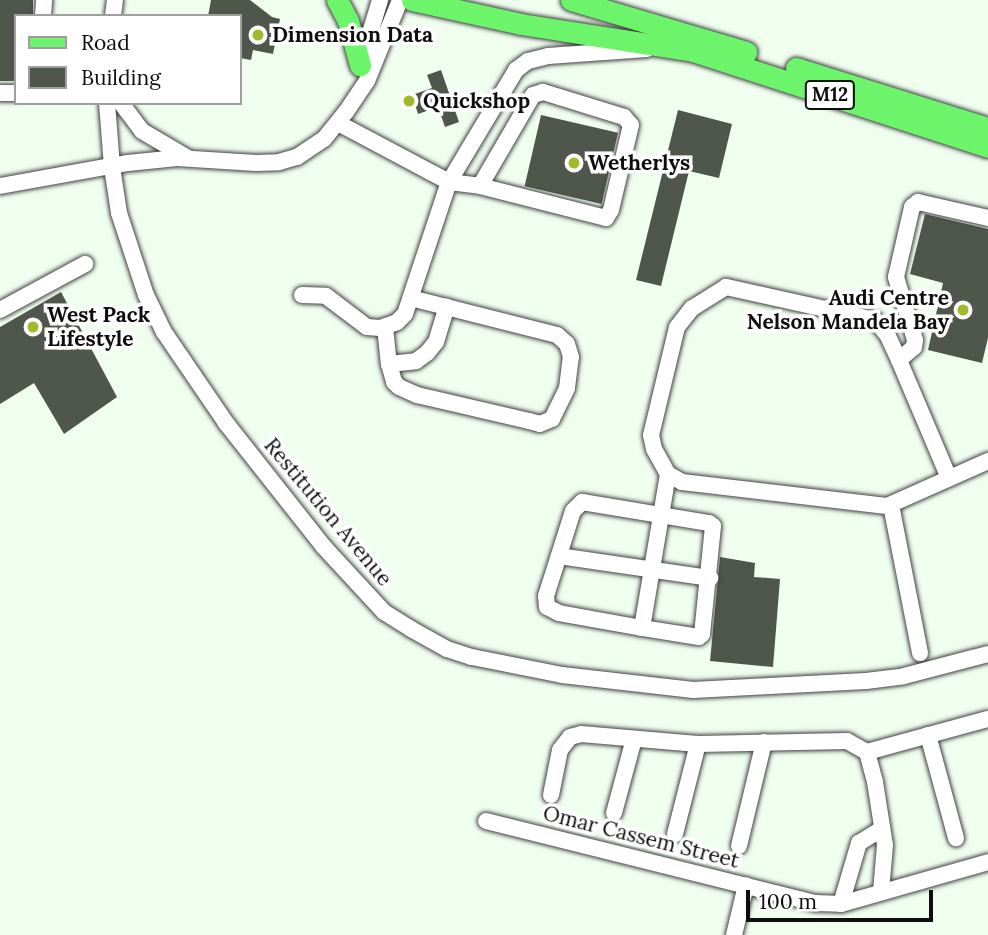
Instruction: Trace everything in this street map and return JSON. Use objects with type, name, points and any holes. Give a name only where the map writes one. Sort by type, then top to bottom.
[{"type":"main road","points":[[337,0],[348,21],[360,65]]},
{"type":"main road","name":"M12","points":[[412,0],[532,26],[670,47],[740,64],[988,147]]},
{"type":"main road","name":"M12","points":[[571,0],[680,30],[988,128]]},
{"type":"street","points":[[342,118],[380,0]]},
{"type":"street","points":[[0,186],[112,167],[190,159],[279,162],[314,146],[342,118],[366,81],[401,0]]},
{"type":"street","points":[[302,295],[322,294],[367,327],[385,327],[401,319],[411,298],[449,182],[521,65],[548,56],[670,47]]},
{"type":"street","points":[[342,118],[449,182],[480,186],[595,218],[606,218],[611,209],[631,125],[624,117],[543,92],[533,95],[480,186]]},
{"type":"street","name":"Restitution Avenue","points":[[107,105],[119,213],[146,295],[164,332],[191,375],[354,582],[384,612],[411,629],[447,649],[472,657],[562,675],[692,690],[866,681],[904,676],[988,654]]},
{"type":"street","points":[[122,105],[142,131],[190,159]]},
{"type":"street","points":[[900,360],[914,347],[915,340],[896,277],[912,206],[918,202],[988,218]]},
{"type":"street","points":[[0,310],[85,264]]},
{"type":"street","points":[[950,478],[900,360],[882,327],[866,316],[736,288],[718,292],[692,308],[677,327],[651,435],[654,449],[668,474],[692,485],[891,505],[988,461]]},
{"type":"street","points":[[385,327],[389,364],[394,382],[399,387],[417,395],[540,424],[552,419],[567,388],[571,357],[567,344],[557,335],[411,298]]},
{"type":"street","points":[[389,364],[416,361],[428,353],[436,342],[447,307]]},
{"type":"street","points":[[642,628],[668,474]]},
{"type":"street","points":[[582,502],[661,515],[713,526],[702,635],[699,637],[559,613],[548,607],[546,596],[573,511],[582,502]]},
{"type":"street","points":[[891,505],[920,653]]},
{"type":"street","points":[[559,556],[709,578]]},
{"type":"street","points":[[551,795],[560,750],[570,737],[600,733],[634,739],[698,744],[847,741],[867,752],[988,720]]},
{"type":"street","points":[[928,735],[956,838]]},
{"type":"street","points":[[614,813],[634,739]]},
{"type":"street","points":[[739,846],[764,743]]},
{"type":"street","points":[[675,834],[698,744]]},
{"type":"street","points":[[867,752],[878,797],[885,845],[881,892]]},
{"type":"street","name":"Omar Cassem Street","points":[[486,821],[816,903],[841,904],[988,862]]},
{"type":"street","points":[[841,904],[859,843],[881,829]]},
{"type":"street","points":[[734,935],[746,885]]},
{"type":"building","points":[[0,0],[33,0],[33,14],[14,14],[14,81],[0,81]]},
{"type":"building","name":"Dimension Data","points":[[211,0],[250,0],[272,17],[280,19],[273,54],[253,50],[251,60],[242,58],[242,14],[208,14]]},
{"type":"building","points":[[441,70],[459,122],[445,127],[438,107],[418,114],[412,95],[432,88],[427,75]]},
{"type":"building","points":[[678,110],[732,124],[719,178],[689,171],[661,286],[636,280]]},
{"type":"building","name":"Wetherlys","points":[[541,115],[618,133],[602,204],[525,186]]},
{"type":"building","name":"Audi Centre Nelson Mandela Bay","points":[[925,214],[988,229],[988,338],[982,363],[928,350],[943,283],[910,274]]},
{"type":"building","points":[[61,292],[117,397],[64,434],[34,383],[0,404],[0,327]]},
{"type":"building","points":[[720,557],[755,563],[754,577],[780,579],[773,667],[710,661]]},
{"type":"place","name":"Dimension Data","points":[[258,35]]},
{"type":"place","name":"Quickshop","points":[[409,101]]},
{"type":"place","name":"Wetherlys","points":[[574,163]]},
{"type":"place","name":"Audi Centre Nelson Mandela Bay","points":[[963,310]]},
{"type":"place","name":"West Pack Lifestyle","points":[[33,327]]}]
